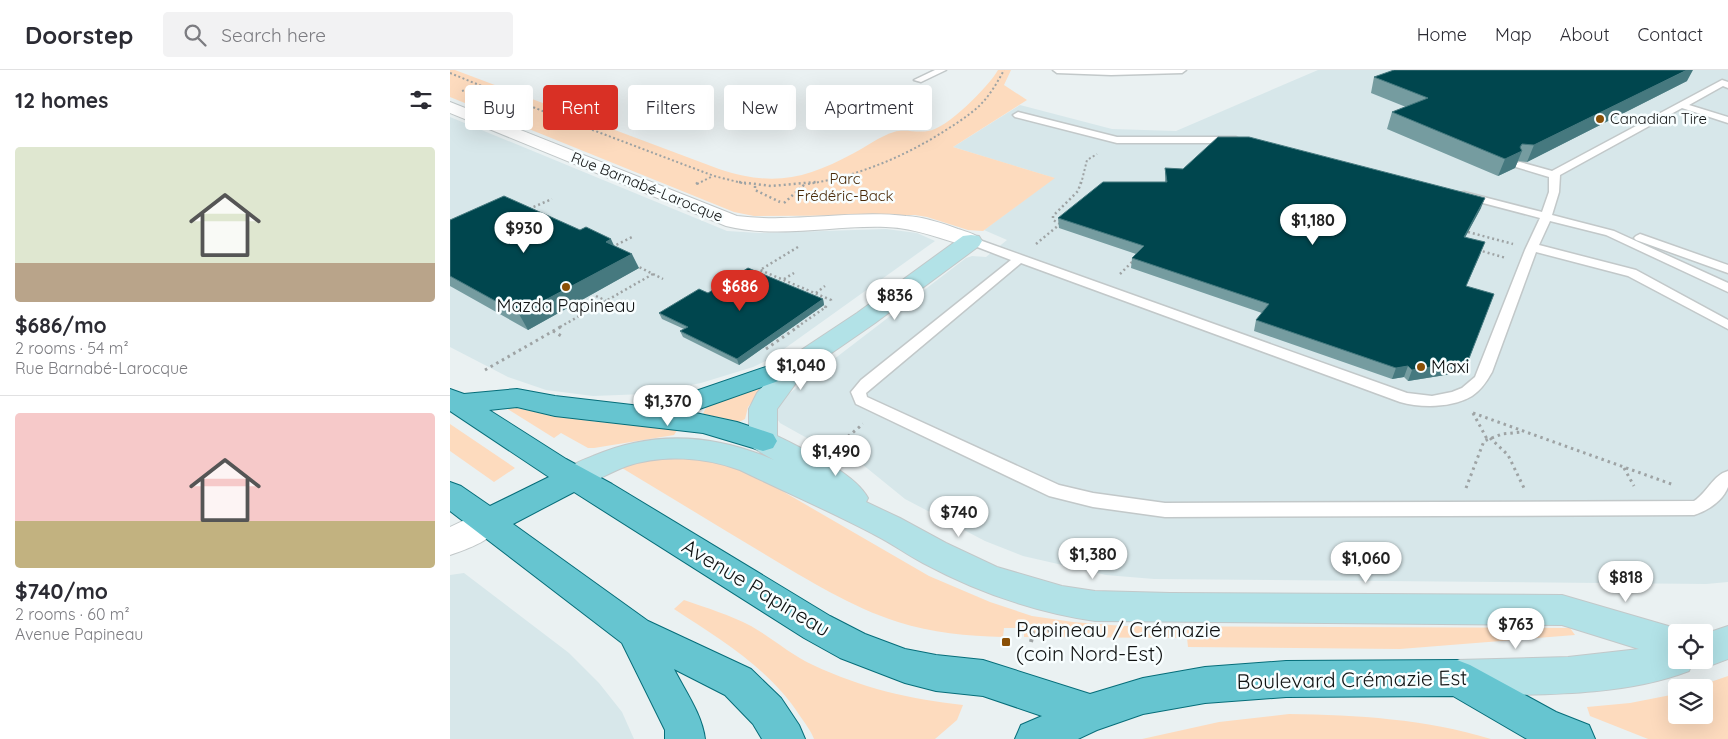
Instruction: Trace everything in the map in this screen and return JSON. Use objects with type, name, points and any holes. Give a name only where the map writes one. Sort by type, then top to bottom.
[{"type":"main road","points":[[654,416],[691,400],[795,366],[866,318],[971,241]]},
{"type":"main road","points":[[763,442],[763,409],[767,400],[795,366]]},
{"type":"main road","points":[[455,401],[516,398],[563,408],[654,416],[710,425],[737,432],[763,442],[816,470],[889,527]]},
{"type":"main road","name":"Avenue Papineau","points":[[455,401],[574,478],[601,492],[817,627],[853,646],[906,666],[936,673],[983,678],[1090,713]]},
{"type":"main road","points":[[488,522],[616,458],[638,452],[679,449],[707,450],[728,454],[750,462],[889,527],[934,553],[985,577],[1038,596],[1076,604],[1180,608],[1562,610],[1668,642]]},
{"type":"main road","points":[[450,494],[635,632],[738,682],[767,711],[785,739]]},
{"type":"main road","points":[[635,632],[689,735]]},
{"type":"main road","points":[[1713,648],[1728,642]]},
{"type":"main road","name":"Boulevard Crémazie Est","points":[[1035,739],[1090,713],[1143,696],[1205,685],[1286,679],[1458,678],[1594,673],[1668,661]]},
{"type":"main road","points":[[1458,678],[1546,728],[1575,739]]},
{"type":"street","name":"Rue Barnabé-Larocque","points":[[450,107],[732,222],[770,224],[906,222],[929,226],[971,241]]},
{"type":"street","points":[[450,542],[488,522]]},
{"type":"lane","points":[[918,80],[942,70]]},
{"type":"lane","points":[[1057,70],[1118,72],[1182,70]]},
{"type":"lane","points":[[971,241],[1405,398],[1432,401],[1462,395],[1480,380],[1484,372],[1547,216],[1554,192],[1555,175],[1568,165],[1722,83],[1728,85]]},
{"type":"lane","points":[[1681,105],[1728,120]]},
{"type":"lane","points":[[1018,115],[1117,140],[1247,141]]},
{"type":"lane","points":[[1520,166],[1555,175]]},
{"type":"lane","points":[[1449,191],[1662,245],[1725,265]]},
{"type":"lane","points":[[1599,230],[1728,288]]},
{"type":"lane","points":[[1533,247],[1632,273],[1728,325]]},
{"type":"lane","points":[[1019,259],[866,383],[858,392],[861,400],[977,456],[1056,491],[1093,500],[1165,510],[1694,508],[1707,503],[1719,484],[1728,477]]},
{"type":"lane","points":[[1706,277],[1725,265]]},
{"type":"path","points":[[533,106],[727,181],[756,186],[805,184],[857,173],[906,154],[972,112],[995,87],[1004,70]]},
{"type":"path","points":[[450,73],[479,85]]},
{"type":"path","points":[[1035,244],[1061,224],[1053,220],[1053,216],[1078,191],[1085,173],[1087,160],[1102,153]]},
{"type":"path","points":[[783,203],[805,184]]},
{"type":"path","points":[[521,212],[552,199]]},
{"type":"path","points":[[1468,232],[1515,244]]},
{"type":"path","points":[[617,250],[610,249],[634,236]]},
{"type":"path","points":[[799,246],[760,270],[831,300],[831,303]]},
{"type":"path","points":[[1476,252],[1477,250],[1509,259]]},
{"type":"path","points":[[1114,280],[1139,255]]},
{"type":"path","points":[[631,263],[663,279]]},
{"type":"path","points":[[783,280],[794,273]]},
{"type":"path","points":[[485,370],[653,274]]},
{"type":"path","points":[[815,294],[825,286]]},
{"type":"path","points":[[596,296],[616,306]]},
{"type":"path","points":[[765,350],[826,308],[823,306]]},
{"type":"path","points":[[553,331],[563,337]]},
{"type":"path","points":[[1517,474],[1508,455],[1488,438],[1472,413],[1679,487]]},
{"type":"path","points":[[1464,496],[1484,441],[1502,434],[1526,432]]},
{"type":"path","points":[[833,450],[853,433]]},
{"type":"path","points":[[1624,467],[1636,488]]},
{"type":"path","points":[[1031,642],[1033,633],[1051,631],[1062,625]]},
{"type":"shaded area","points":[[1318,70],[1728,70],[1728,582],[1706,584],[1154,579],[1106,575],[1023,556],[985,541],[905,499],[857,460],[828,443],[823,447],[780,423],[775,416],[778,402],[966,258],[972,256],[986,257],[1007,240],[984,230],[1054,178],[953,147],[1020,105],[1112,129],[1176,131]]},
{"type":"shaded area","points":[[450,117],[465,123],[465,130],[482,130],[727,231],[759,233],[886,229],[917,233],[935,241],[770,359],[753,367],[701,383],[645,394],[593,396],[546,390],[508,377],[450,347]]},
{"type":"shaded area","points":[[464,573],[569,653],[599,683],[622,712],[634,739],[450,739],[450,575]]},
{"type":"green space","name":"Parc Frédéric-Back","points":[[450,70],[455,70],[495,85],[465,85],[465,103],[450,97]]},
{"type":"green space","name":"Parc Frédéric-Back","points":[[998,70],[1011,70],[1004,85],[1027,100],[953,147],[1055,178],[983,231],[968,230],[915,215],[754,216],[734,212],[531,130],[533,130],[533,99],[543,103],[543,130],[615,130],[738,175],[773,179],[804,174],[820,169],[894,132],[932,130],[946,123],[967,106]]},
{"type":"green space","points":[[759,388],[761,390],[748,407],[745,419],[739,422],[703,414],[707,405]]},
{"type":"green space","points":[[509,406],[572,419],[678,429],[674,435],[588,448],[561,433],[554,438],[506,408]]},
{"type":"green space","points":[[450,424],[515,468],[494,482],[450,451]]},
{"type":"green space","points":[[707,459],[732,464],[758,477],[929,576],[990,602],[1032,616],[1123,626],[1570,628],[1575,635],[1400,649],[1188,647],[1187,638],[1024,637],[1024,628],[1004,628],[1003,637],[963,635],[924,629],[863,609],[830,592],[622,468],[648,460]]},
{"type":"green space","points":[[684,600],[743,622],[805,661],[831,673],[905,696],[963,705],[957,720],[935,739],[814,739],[808,727],[788,699],[759,669],[674,609]]},
{"type":"green space","points":[[1728,676],[1728,739],[1648,739],[1590,716],[1587,707],[1630,703],[1668,696],[1668,724],[1713,724],[1713,681]]},
{"type":"green space","points":[[1289,714],[1391,719],[1466,732],[1491,739],[1142,739],[1219,722]]},
{"type":"building","points":[[1394,70],[1687,70],[1534,145],[1522,144],[1520,147],[1522,151],[1505,159],[1392,112],[1428,98],[1374,77]]},
{"type":"building","points":[[1218,137],[1249,137],[1485,198],[1464,237],[1485,242],[1466,286],[1494,294],[1468,361],[1412,370],[1408,366],[1396,368],[1256,320],[1269,304],[1132,258],[1144,246],[1058,218],[1103,182],[1167,182],[1165,168],[1183,169]]},
{"type":"building","points":[[504,196],[580,230],[586,227],[611,239],[606,242],[632,254],[519,314],[450,276],[450,220]]},
{"type":"building","points":[[748,268],[823,299],[737,359],[680,331],[688,327],[659,313],[699,289],[708,293]]},
{"type":"place","name":"Canadian Tire","points":[[1600,119]]},
{"type":"place","name":"Mazda Papineau","points":[[566,287]]},
{"type":"place","name":"Maxi","points":[[1421,367]]},
{"type":"place","name":"Papineau / Crémazie (coin Nord-Est)","points":[[1006,642]]}]
